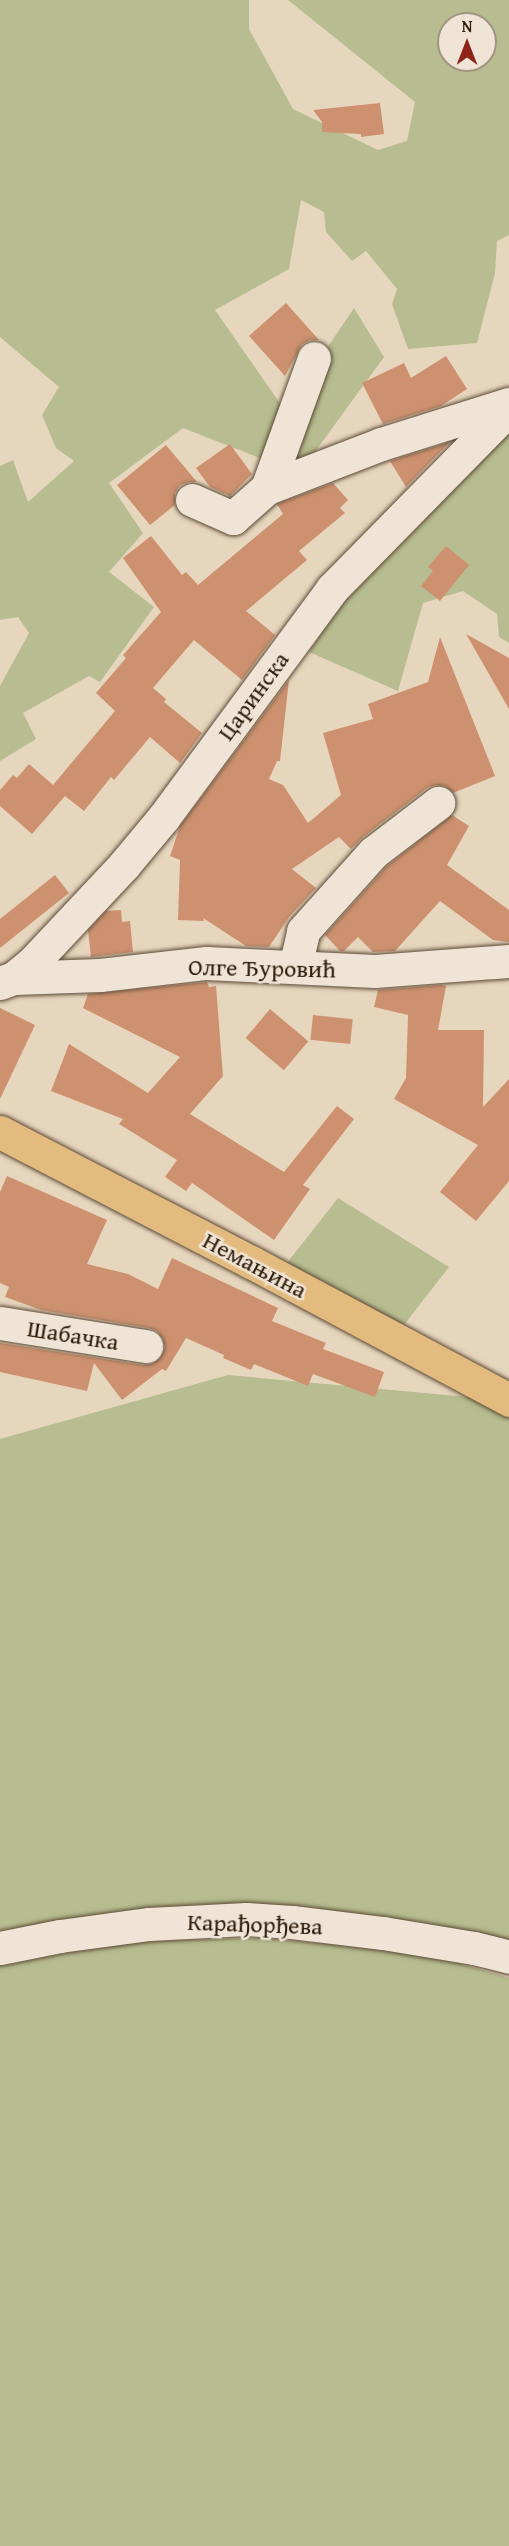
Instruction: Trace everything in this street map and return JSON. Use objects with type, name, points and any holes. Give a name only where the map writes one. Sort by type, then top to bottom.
[{"type":"main road","name":"Немањина","points":[[0,1132],[251,1262],[509,1400]]},
{"type":"street","points":[[267,489],[314,358]]},
{"type":"street","points":[[192,500],[232,518],[267,489],[381,444],[509,404]]},
{"type":"street","name":"Царинска","points":[[7,981],[96,895],[164,817],[332,589],[509,409]]},
{"type":"street","points":[[295,967],[303,931],[374,852],[438,802]]},
{"type":"street","name":"Олге Ђуровић","points":[[7,981],[100,975],[206,963],[375,971],[509,961]]},
{"type":"street","name":"Шабачка","points":[[0,1323],[146,1346]]},
{"type":"street","name":"Карађорђева","points":[[0,1948],[60,1936],[149,1924],[246,1919],[383,1933],[474,1948],[509,1957]]},
{"type":"green space","points":[[0,0],[249,0],[249,29],[293,109],[378,150],[407,141],[415,102],[288,0],[509,0],[509,235],[497,241],[495,273],[477,343],[408,349],[392,304],[397,289],[366,251],[352,261],[326,232],[324,212],[301,200],[289,269],[215,310],[284,409],[265,460],[183,428],[109,483],[143,533],[109,572],[154,607],[100,682],[89,676],[23,713],[36,739],[0,761],[0,686],[29,633],[18,617],[0,620],[0,466],[13,460],[28,502],[74,461],[56,448],[42,415],[59,387],[0,337]]},
{"type":"green space","points":[[354,308],[384,357],[309,460],[292,459],[329,345]]},
{"type":"green space","points":[[509,428],[509,643],[499,637],[497,614],[463,591],[423,603],[398,691],[309,652],[358,578]]},
{"type":"green space","points":[[338,1198],[449,1267],[400,1330],[287,1263]]},
{"type":"green space","points":[[228,1375],[479,1398],[509,1415],[509,1944],[114,1912],[0,1931],[0,1439]]},
{"type":"green space","points":[[263,1938],[424,1953],[509,1978],[509,2546],[0,2546],[0,1959],[48,1950],[171,1940]]},
{"type":"building","points":[[380,103],[384,134],[361,137],[361,134],[322,132],[322,122],[313,110]]},
{"type":"building","points":[[286,303],[319,340],[310,340],[302,344],[285,376],[249,336]]},
{"type":"building","points":[[446,356],[467,389],[441,406],[383,424],[362,383],[404,363],[411,378]]},
{"type":"building","points":[[450,442],[406,487],[390,461]]},
{"type":"building","points":[[230,444],[252,474],[230,496],[210,487],[196,468]]},
{"type":"building","points":[[166,445],[197,482],[180,485],[175,493],[175,505],[150,525],[117,485]]},
{"type":"building","points":[[333,483],[348,500],[340,508],[345,513],[299,551],[307,560],[246,611],[275,635],[242,680],[194,640],[153,688],[166,699],[164,702],[202,733],[180,763],[150,737],[114,780],[111,777],[84,811],[65,796],[32,834],[0,806],[0,790],[13,775],[17,778],[29,764],[53,785],[115,711],[96,693],[126,658],[123,655],[161,612],[123,558],[151,536],[182,575],[186,572],[198,585],[283,514],[277,504]]},
{"type":"building","points":[[446,546],[469,565],[440,601],[421,586],[433,571],[428,567]]},
{"type":"building","points":[[466,634],[509,658],[509,709]]},
{"type":"building","points":[[440,637],[495,776],[453,793],[445,786],[435,785],[427,788],[363,837],[351,849],[339,837],[292,869],[316,888],[289,917],[269,947],[246,946],[203,918],[204,921],[178,920],[180,860],[170,856],[180,826],[289,680],[280,761],[277,761],[269,779],[283,785],[308,823],[341,795],[323,733],[373,719],[368,704],[428,682]]},
{"type":"building","points":[[452,815],[469,826],[447,865],[509,910],[509,942],[493,940],[440,901],[395,951],[373,952],[358,937],[344,951],[340,951],[325,935],[387,866]]},
{"type":"building","points":[[55,875],[69,893],[0,948],[0,919]]},
{"type":"building","points":[[121,910],[122,922],[130,921],[133,952],[91,957],[88,930],[106,911]]},
{"type":"building","points":[[207,982],[209,987],[216,986],[223,1076],[190,1114],[284,1172],[337,1106],[354,1119],[303,1185],[310,1189],[274,1240],[192,1183],[186,1191],[165,1177],[177,1160],[119,1124],[123,1119],[51,1091],[69,1044],[148,1093],[180,1057],[83,1008],[88,994]]},
{"type":"building","points":[[446,986],[438,1030],[484,1030],[483,1107],[509,1079],[509,1181],[476,1221],[440,1192],[478,1145],[394,1099],[406,1078],[408,1015],[374,1007],[378,990]]},
{"type":"building","points":[[0,1008],[35,1025],[0,1099]]},
{"type":"building","points":[[270,1009],[308,1041],[284,1070],[246,1038]]},
{"type":"building","points":[[313,1015],[353,1019],[350,1044],[310,1040]]},
{"type":"building","points":[[7,1176],[107,1220],[87,1264],[128,1274],[158,1289],[172,1258],[278,1308],[272,1321],[326,1343],[323,1349],[384,1372],[375,1397],[313,1374],[308,1386],[254,1364],[251,1370],[186,1338],[166,1371],[162,1369],[122,1400],[94,1363],[87,1391],[0,1372],[0,1343],[143,1365],[152,1364],[160,1358],[165,1348],[163,1339],[157,1331],[149,1328],[41,1310],[5,1297],[9,1287],[0,1283],[0,1192]]}]
